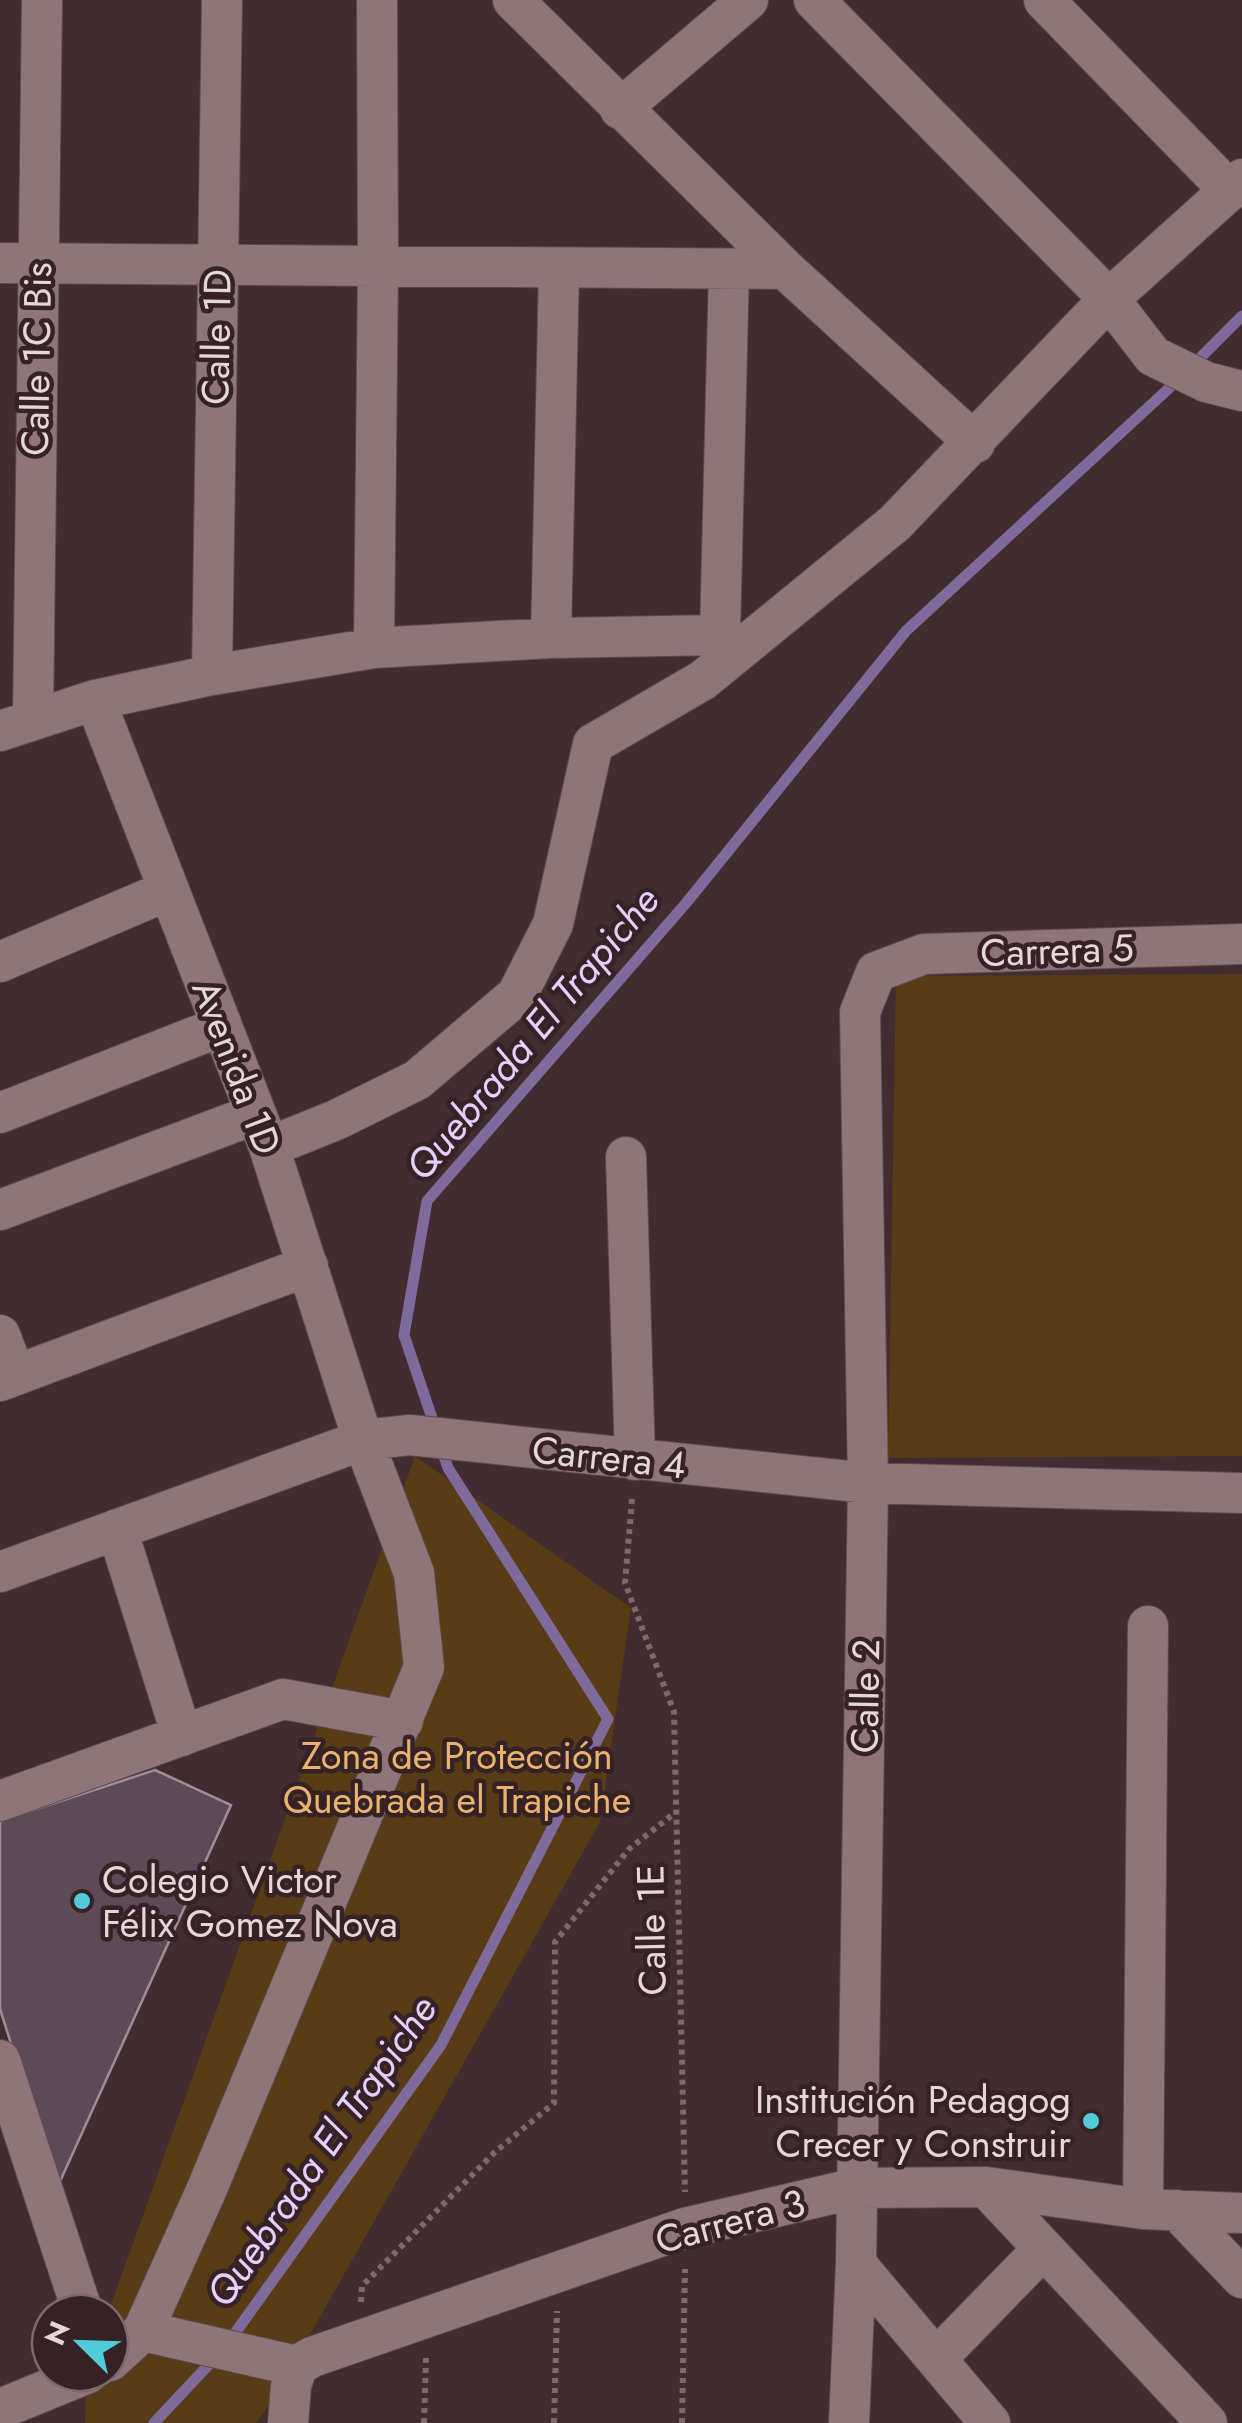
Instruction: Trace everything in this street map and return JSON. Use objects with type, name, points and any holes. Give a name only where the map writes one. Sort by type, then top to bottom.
[{"type":"street","name":"Calle 1C Bis","points":[[16,725],[18,264],[42,0]]},
{"type":"street","name":"Calle 1D","points":[[212,675],[222,0]]},
{"type":"street","points":[[374,648],[377,0]]},
{"type":"street","points":[[513,0],[784,269],[976,442]]},
{"type":"street","points":[[620,109],[748,0]]},
{"type":"street","points":[[814,0],[1109,299],[1154,356],[1224,387]]},
{"type":"street","points":[[0,1210],[263,1130],[336,1120],[417,1080],[517,995],[553,924],[593,744],[703,680],[895,523],[1109,299],[1236,185],[1044,0]]},
{"type":"street","points":[[18,264],[784,269]]},
{"type":"street","points":[[551,638],[559,268]]},
{"type":"street","points":[[16,725],[95,700],[212,675],[374,648],[551,638],[720,636],[730,269]]},
{"type":"street","name":"Avenida 1D","points":[[95,700],[263,1130],[362,1440],[414,1573],[424,1666],[206,2191],[143,2331]]},
{"type":"street","points":[[0,962],[169,890]]},
{"type":"street","name":"Carrera 5","points":[[876,972],[924,954],[1242,944]]},
{"type":"street","name":"Calle 2","points":[[850,2423],[868,1482],[860,1012],[876,972]]},
{"type":"street","points":[[0,1113],[222,1026]]},
{"type":"street","points":[[626,1157],[635,1460]]},
{"type":"street","points":[[0,1334],[8,1378],[308,1266]]},
{"type":"street","name":"Carrera 4","points":[[0,1572],[362,1440],[410,1434],[868,1482],[1242,1493]]},
{"type":"street","points":[[117,1529],[182,1736]]},
{"type":"street","points":[[1148,1626],[1160,2210],[1242,2278]]},
{"type":"street","points":[[0,1802],[283,1699],[403,1721]]},
{"type":"street","points":[[0,2060],[77,2293]]},
{"type":"street","name":"Carrera 3","points":[[296,2366],[686,2228],[857,2188],[986,2188],[1160,2210],[1242,2214]]},
{"type":"street","points":[[986,2188],[1207,2423]]},
{"type":"street","points":[[936,2359],[1043,2249]]},
{"type":"street","points":[[856,2264],[990,2423]]},
{"type":"street","points":[[130,2343],[143,2331],[296,2366],[288,2423]]},
{"type":"street","points":[[0,2409],[39,2393]]},
{"type":"path","name":"Calle 1E","points":[[635,1460],[625,1583],[674,1712],[686,2228],[682,2423]]},
{"type":"path","points":[[360,2344],[362,2286],[494,2152],[554,2104],[555,1942],[629,1848],[676,1812]]},
{"type":"path","points":[[554,2423],[557,2304]]},
{"type":"path","points":[[424,2423],[427,2346]]},
{"type":"green space","points":[[1242,974],[1242,1456],[888,1458],[896,976]]},
{"type":"green space","name":"Zona de Protección Quebrada el Trapiche","points":[[415,1456],[631,1608],[600,1822],[311,2333],[289,2364],[283,2387],[256,2423],[85,2423],[86,2393],[130,2393],[130,2293],[115,2293]]},
{"type":"building","points":[[155,1770],[231,1805],[57,2188],[0,2009],[0,1821]]},
{"type":"waterway","name":"Quebrada El Trapiche","points":[[1192,366],[1242,316]]},
{"type":"waterway","name":"Quebrada El Trapiche","points":[[436,1430],[404,1335],[427,1201],[687,902],[906,631],[1179,379]]},
{"type":"waterway","name":"Quebrada El Trapiche","points":[[228,2343],[441,2045],[608,1719],[448,1468],[441,1447]]},
{"type":"waterway","name":"Quebrada El Trapiche","points":[[154,2423],[216,2357]]},
{"type":"place","name":"Colegio Victor Félix Gomez Nova","points":[[82,1901]]},
{"type":"place","name":"Institución Pedagog Crecer y Construir","points":[[1091,2121]]}]
